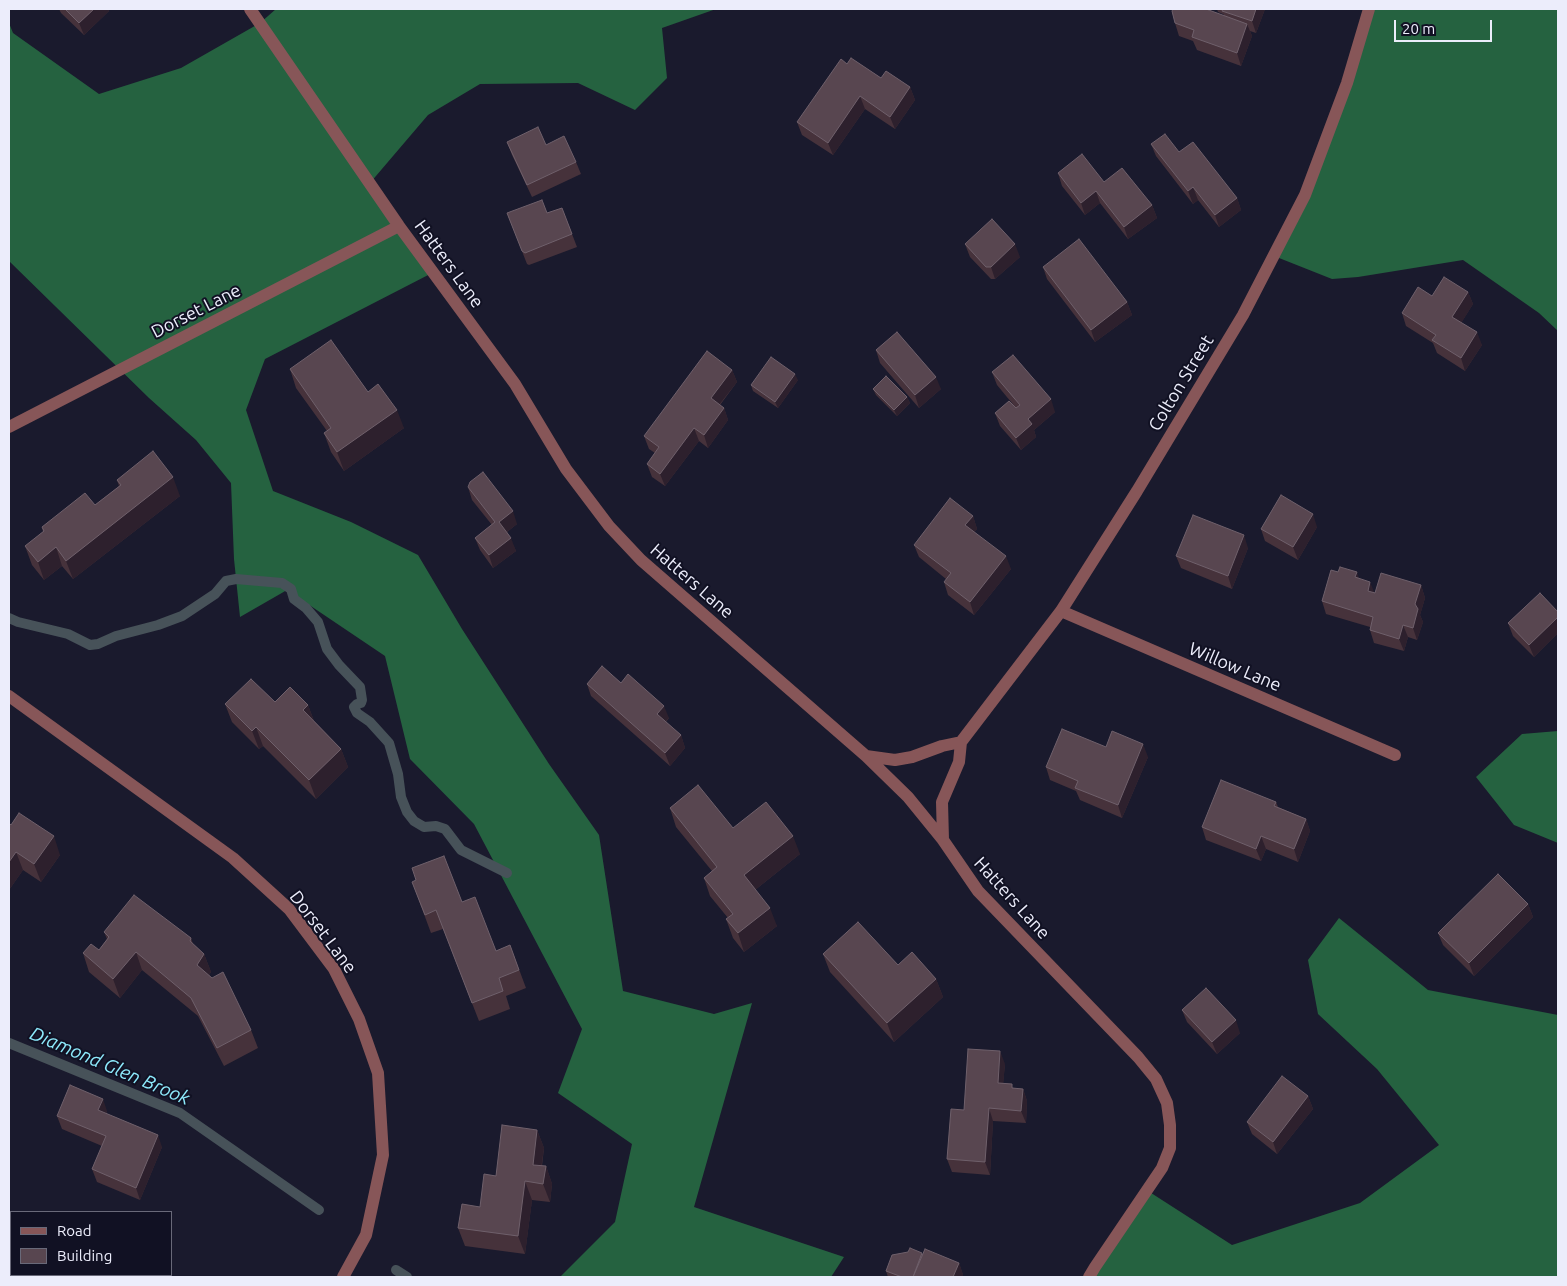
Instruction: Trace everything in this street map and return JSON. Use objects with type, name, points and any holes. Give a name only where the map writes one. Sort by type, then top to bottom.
[{"type":"street","name":"Hatters Lane","points":[[250,9],[399,226],[515,384],[566,468],[609,526],[641,560],[866,756],[908,796],[978,891],[1138,1057],[1156,1079],[1167,1103],[1170,1125],[1170,1148],[1162,1168],[1089,1277]]},
{"type":"street","name":"Colton Street","points":[[960,742],[1061,611],[1137,491],[1243,315],[1305,195],[1348,83],[1369,9]]},
{"type":"street","name":"Dorset Lane","points":[[9,427],[399,226]]},
{"type":"street","name":"Willow Lane","points":[[1061,611],[1395,755]]},
{"type":"street","name":"Dorset Lane","points":[[9,696],[233,858],[289,909],[334,969],[360,1019],[378,1073],[383,1155],[366,1235],[343,1277]]},
{"type":"street","points":[[866,756],[895,760],[912,757],[942,746],[960,742],[959,762],[942,802],[942,840]]},
{"type":"green space","points":[[276,9],[716,9],[662,28],[667,78],[635,110],[578,83],[480,84],[428,115],[370,183],[434,272],[265,359],[246,410],[273,491],[351,522],[418,555],[462,629],[549,764],[599,835],[623,991],[714,1014],[752,1003],[694,1207],[844,1257],[831,1277],[560,1277],[615,1222],[632,1144],[558,1093],[582,1029],[474,824],[410,759],[385,656],[287,590],[240,617],[234,559],[231,483],[196,440],[149,398],[9,261],[9,23],[13,33],[99,94],[181,68],[260,23]]},
{"type":"green space","points":[[1369,9],[1558,9],[1558,331],[1539,313],[1463,260],[1358,277],[1332,279],[1274,256],[1305,195]]},
{"type":"green space","points":[[1558,731],[1558,843],[1514,825],[1476,777],[1522,734]]},
{"type":"green space","points":[[1339,918],[1428,990],[1558,1015],[1558,1277],[1089,1277],[1148,1191],[1232,1245],[1360,1203],[1439,1145],[1377,1069],[1318,1014],[1308,960]]},
{"type":"building","points":[[65,9],[94,9],[79,23]]},
{"type":"building","points":[[1173,9],[1206,9],[1247,24],[1237,53],[1192,37],[1194,30],[1175,23]]},
{"type":"building","points":[[1223,9],[1256,9],[1252,21],[1222,11]]},
{"type":"building","points":[[851,58],[881,78],[886,71],[910,87],[890,117],[860,96],[828,143],[797,122],[841,59],[847,64]]},
{"type":"building","points":[[538,127],[546,145],[564,136],[576,162],[527,185],[507,142]]},
{"type":"building","points":[[1165,134],[1179,152],[1193,142],[1237,198],[1215,215],[1193,187],[1188,191],[1151,144]]},
{"type":"building","points":[[1082,154],[1104,182],[1122,168],[1152,205],[1124,227],[1096,191],[1081,203],[1058,173]]},
{"type":"building","points":[[542,200],[547,213],[562,208],[572,234],[525,253],[522,251],[507,213]]},
{"type":"building","points":[[992,219],[1015,244],[991,267],[986,267],[965,244]]},
{"type":"building","points":[[1079,239],[1127,302],[1091,330],[1043,267]]},
{"type":"building","points":[[1444,277],[1468,292],[1452,317],[1477,332],[1461,358],[1432,340],[1436,335],[1402,313],[1418,287],[1432,296]]},
{"type":"building","points":[[897,332],[936,377],[915,395],[876,350]]},
{"type":"building","points":[[331,340],[368,392],[378,384],[397,410],[337,452],[324,433],[331,428],[290,369]]},
{"type":"building","points":[[707,351],[732,370],[711,398],[724,408],[704,435],[694,428],[660,474],[647,464],[659,447],[644,436]]},
{"type":"building","points":[[1013,355],[1051,399],[1028,419],[1032,424],[1016,438],[995,413],[1009,401],[1016,408],[1020,405],[992,372]]},
{"type":"building","points":[[771,357],[795,374],[775,402],[751,385]]},
{"type":"building","points":[[886,376],[907,397],[894,410],[873,389]]},
{"type":"building","points":[[153,451],[173,477],[66,561],[56,547],[38,562],[25,546],[44,531],[42,527],[85,493],[95,505],[121,485],[117,480]]},
{"type":"building","points":[[483,472],[513,511],[499,522],[511,538],[489,555],[475,538],[495,522],[468,487],[470,482]]},
{"type":"building","points":[[1281,495],[1313,514],[1293,547],[1261,529]]},
{"type":"building","points":[[950,498],[973,516],[965,525],[1006,556],[970,602],[944,582],[951,573],[914,545]]},
{"type":"building","points":[[1193,515],[1244,535],[1228,576],[1176,556]]},
{"type":"building","points":[[1340,567],[1357,572],[1355,577],[1370,582],[1368,591],[1375,593],[1381,573],[1421,585],[1415,604],[1418,609],[1413,628],[1403,625],[1399,639],[1370,630],[1373,617],[1322,601],[1331,570],[1338,572]]},
{"type":"building","points":[[1540,593],[1558,612],[1558,617],[1529,645],[1508,623]]},
{"type":"building","points":[[602,666],[621,683],[628,674],[664,706],[657,714],[681,735],[665,753],[587,684]]},
{"type":"building","points":[[251,679],[275,702],[290,687],[308,705],[303,710],[341,749],[309,780],[256,727],[252,731],[225,704]]},
{"type":"building","points":[[1062,729],[1106,747],[1112,731],[1143,744],[1118,805],[1075,788],[1078,781],[1046,767]]},
{"type":"building","points":[[1221,780],[1276,802],[1274,806],[1306,819],[1294,849],[1261,836],[1256,849],[1202,827]]},
{"type":"building","points":[[698,785],[733,828],[766,802],[793,836],[744,875],[770,908],[738,933],[726,919],[733,914],[704,878],[717,867],[670,808]]},
{"type":"building","points":[[19,813],[54,836],[34,864],[16,852],[9,862],[9,823],[11,825]]},
{"type":"building","points":[[444,856],[462,902],[475,897],[496,951],[510,945],[519,970],[499,978],[503,991],[472,1003],[436,910],[425,915],[412,882],[416,880],[412,868]]},
{"type":"building","points":[[1498,874],[1528,904],[1469,963],[1438,933]]},
{"type":"building","points":[[134,895],[191,938],[190,941],[204,954],[197,965],[212,978],[223,972],[251,1030],[217,1048],[191,998],[136,952],[113,979],[83,953],[91,944],[99,950],[109,937],[104,932]]},
{"type":"building","points":[[858,922],[898,965],[912,952],[936,979],[887,1023],[823,954]]},
{"type":"building","points":[[1206,988],[1236,1020],[1212,1042],[1182,1010]]},
{"type":"building","points":[[968,1049],[1000,1051],[998,1083],[1012,1084],[1012,1088],[1023,1089],[1021,1111],[989,1108],[985,1162],[947,1159],[951,1109],[964,1110]]},
{"type":"building","points":[[1282,1076],[1308,1096],[1273,1142],[1247,1122]]},
{"type":"building","points":[[70,1085],[103,1099],[98,1110],[158,1135],[136,1188],[92,1169],[106,1136],[57,1116]]},
{"type":"building","points":[[502,1125],[537,1130],[533,1165],[546,1166],[543,1184],[525,1181],[518,1236],[458,1228],[462,1204],[480,1207],[484,1174],[496,1176]]},
{"type":"building","points":[[910,1248],[922,1253],[913,1277],[902,1277],[886,1271],[892,1255],[908,1252]]},
{"type":"building","points":[[925,1249],[959,1263],[953,1277],[913,1277]]},
{"type":"waterway","points":[[9,618],[18,622],[68,634],[90,645],[98,644],[116,636],[158,625],[182,616],[215,594],[226,581],[236,579],[282,583],[291,589],[294,599],[306,608],[318,622],[327,649],[360,687],[362,700],[361,703],[354,707],[357,713],[370,722],[389,743],[398,774],[401,797],[407,812],[414,821],[424,827],[436,826],[445,829],[461,850],[507,873]]},
{"type":"waterway","name":"Diamond Glen Brook","points":[[9,1043],[180,1113],[319,1210]]},
{"type":"waterway","name":"Diamond Glen Brook","points":[[396,1270],[407,1277]]}]
